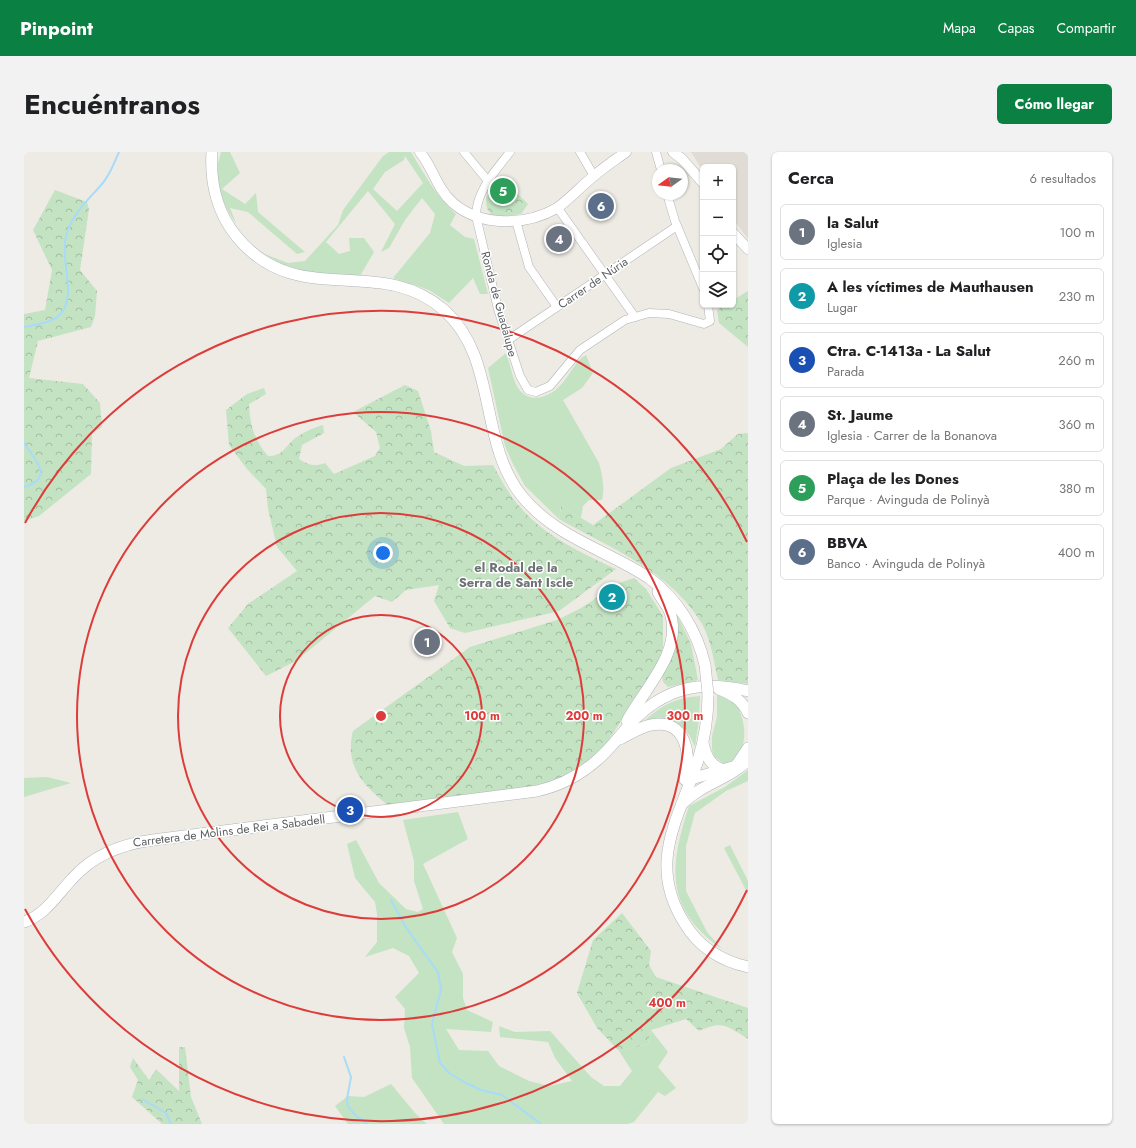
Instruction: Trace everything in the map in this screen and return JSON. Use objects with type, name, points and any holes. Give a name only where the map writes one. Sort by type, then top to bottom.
[{"type":"main road","points":[[212,152],[215,191],[223,216],[240,240],[260,259],[282,270],[301,277],[378,282],[402,287],[424,296],[449,315],[464,333],[476,357],[498,450],[507,473],[522,496],[539,514],[566,534],[650,579],[672,599],[686,618],[697,639],[711,690],[703,743],[691,779],[679,807]]},
{"type":"main road","points":[[615,741],[656,676],[669,648],[672,620],[669,610],[650,579]]},
{"type":"main road","points":[[656,676],[659,687],[667,695]]},
{"type":"main road","name":"Carretera de Molins de Rei a Sabadell","points":[[24,922],[33,919],[44,910],[73,878],[91,862],[115,849],[130,844],[537,791],[562,783],[583,772],[604,755],[615,741],[649,706],[667,695],[682,690],[711,690]]},
{"type":"main road","points":[[711,690],[736,692],[748,691]]},
{"type":"main road","points":[[736,692],[748,698]]},
{"type":"main road","points":[[736,692],[748,706]]},
{"type":"main road","points":[[736,692],[748,713]]},
{"type":"main road","points":[[615,741],[643,727],[657,724],[670,727],[682,736],[688,750],[689,758],[679,807],[671,836],[667,863],[669,890],[673,902],[688,929],[700,943],[726,960],[748,967]]},
{"type":"main road","points":[[703,743],[709,760],[716,767],[724,770]]},
{"type":"main road","points":[[691,779],[724,770],[738,764],[748,748]]},
{"type":"main road","points":[[679,807],[698,791],[741,767],[748,760]]},
{"type":"street","points":[[212,166],[215,152]]},
{"type":"street","points":[[420,152],[440,188],[454,204],[476,216],[494,221],[516,221],[530,218],[557,208],[594,176],[626,152]]},
{"type":"street","points":[[464,152],[488,181]]},
{"type":"street","points":[[476,216],[478,201],[488,181],[510,152]]},
{"type":"street","points":[[580,152],[594,176]]},
{"type":"street","points":[[656,152],[659,164]]},
{"type":"street","points":[[673,152],[682,159],[700,180]]},
{"type":"street","points":[[669,200],[677,226],[700,281]]},
{"type":"street","points":[[557,208],[635,317],[649,313],[669,314],[704,324],[710,321],[708,308]]},
{"type":"street","name":"Ronda de Guadalupe","points":[[476,216],[498,309],[520,376],[528,390],[536,392],[550,386],[580,350],[625,320],[635,317]]},
{"type":"street","points":[[516,221],[529,267],[557,307]]},
{"type":"street","name":"Carrer de Núria","points":[[508,340],[677,226]]},
{"type":"street","points":[[736,236],[748,249]]},
{"type":"shaded area","points":[[691,152],[748,152],[748,239],[736,223],[736,164],[700,164],[700,166]]},
{"type":"green space","points":[[221,152],[230,152],[240,173],[222,189],[245,204],[256,193],[258,212],[305,252],[297,254],[248,212],[230,208],[236,223],[228,212],[218,185],[217,169]]},
{"type":"green space","points":[[389,152],[411,152],[437,193],[456,214],[450,225],[465,237],[474,239],[488,294],[480,294],[473,278],[449,303],[429,290],[393,278],[430,233],[435,214],[422,198],[405,220],[389,248],[381,252],[395,224],[368,191],[326,242],[339,254],[350,251],[349,238],[364,238],[374,252],[360,276],[314,273],[284,265],[262,253],[288,263],[305,261],[338,225],[343,210],[383,156]],"holes":[[[405,156],[423,183],[397,211],[373,189],[385,172],[404,160]]]},
{"type":"green space","points":[[501,177],[528,204],[521,214],[497,216],[492,215],[489,211],[486,198]]},
{"type":"green space","points":[[55,190],[87,202],[89,209],[80,270],[97,291],[95,316],[91,327],[38,341],[29,378],[83,384],[100,403],[102,427],[92,433],[91,474],[39,516],[24,521],[24,314],[45,310],[52,270],[33,230]]},
{"type":"green space","points":[[748,291],[748,347],[719,323],[717,310],[720,308],[736,308],[736,298]]},
{"type":"green space","points":[[506,353],[518,388],[523,394],[536,398],[542,397],[554,391],[560,386],[579,360],[586,355],[593,373],[582,388],[563,400],[599,463],[602,476],[602,500],[589,500],[583,506],[581,518],[561,506],[559,519],[525,486],[513,464],[505,446],[488,368]]},
{"type":"green space","points":[[405,385],[418,391],[431,431],[434,452],[464,466],[493,465],[512,497],[522,510],[534,521],[559,540],[616,569],[559,611],[465,633],[450,628],[434,601],[439,585],[406,590],[392,602],[375,596],[296,661],[266,676],[228,628],[248,604],[297,571],[277,547],[268,509],[266,489],[247,469],[229,445],[226,410],[247,394],[264,388],[266,394],[249,404],[250,419],[256,438],[268,456],[279,454],[298,436],[323,425],[324,433],[302,445],[299,459],[312,465],[325,463],[334,474],[375,456],[380,448],[376,432],[353,412]]},
{"type":"green space","points":[[747,433],[748,684],[718,680],[712,651],[705,630],[689,605],[674,589],[638,562],[559,519],[561,506],[593,525],[671,468],[721,449],[738,434]]},
{"type":"green space","points":[[634,578],[646,589],[663,616],[663,647],[657,665],[610,738],[600,751],[581,767],[565,776],[525,788],[390,807],[364,783],[358,775],[351,755],[353,731],[470,647],[557,620],[581,608],[619,583]]},
{"type":"green space","points":[[676,613],[691,644],[698,680],[668,687],[663,682],[662,676],[676,637]]},
{"type":"green space","points":[[717,694],[738,708],[741,715],[744,732],[742,749],[738,756],[732,761],[724,764],[714,756],[712,750],[712,736],[717,717]]},
{"type":"green space","points":[[700,696],[699,720],[695,747],[685,730],[674,723],[642,723],[655,712],[668,704],[682,699]]},
{"type":"green space","points":[[748,770],[748,781],[726,791],[695,813],[686,846],[686,891],[707,932],[722,949],[703,934],[690,918],[681,902],[677,885],[676,868],[678,848],[689,806],[725,787]]},
{"type":"green space","points":[[47,777],[71,783],[24,797],[24,778]]},
{"type":"green space","points":[[458,812],[468,839],[423,864],[457,938],[452,952],[463,974],[463,998],[467,1010],[493,1022],[491,1032],[446,1029],[459,1050],[488,1051],[499,1066],[529,1081],[549,1086],[572,1081],[555,1058],[548,1042],[500,1037],[499,1026],[515,1032],[550,1031],[591,1077],[604,1086],[620,1086],[632,1071],[619,1051],[648,1044],[651,1030],[668,1052],[658,1067],[676,1088],[665,1096],[658,1092],[634,1122],[627,1124],[444,1124],[412,1078],[410,1047],[404,1028],[405,1009],[395,997],[419,973],[409,956],[393,948],[365,957],[377,942],[377,914],[375,902],[355,878],[347,844],[356,840],[379,883],[406,909],[418,912],[423,909],[414,881],[414,861],[403,820]]},
{"type":"green space","points":[[730,845],[748,881],[748,894],[724,848]]},
{"type":"green space","points":[[622,913],[651,951],[649,965],[656,977],[748,1008],[748,1039],[730,1028],[720,1025],[699,1031],[686,1019],[651,1030],[648,1044],[619,1051],[597,1028],[577,993],[593,940]]},
{"type":"green space","points":[[179,1047],[185,1047],[191,1097],[202,1124],[162,1124],[132,1097],[138,1080],[130,1067],[133,1058],[149,1080],[156,1069],[179,1091]]},
{"type":"green space","points":[[391,1084],[415,1113],[427,1124],[348,1124],[335,1106],[348,1096],[364,1097]]},
{"type":"waterway","points":[[24,327],[41,324],[52,320],[61,314],[64,309],[68,292],[65,252],[67,233],[77,213],[107,177],[119,152]]},
{"type":"waterway","points":[[24,443],[37,462],[41,474],[39,479],[24,487]]},
{"type":"waterway","points":[[391,900],[407,929],[438,972],[441,990],[432,1024],[440,1063],[449,1073],[464,1082],[481,1090],[502,1095],[541,1124]]},
{"type":"waterway","points":[[344,1057],[351,1077],[347,1099],[348,1106],[355,1115],[367,1124]]},
{"type":"waterway","points":[[142,1099],[166,1113],[171,1124]]},
{"type":"place","name":"Plaça de les Dones","points":[[503,191]]},
{"type":"place","name":"BBVA","points":[[601,206]]},
{"type":"place","name":"St. Jaume","points":[[559,239]]},
{"type":"place","name":"A les víctimes de Mauthausen","points":[[612,597]]},
{"type":"place","name":"la Salut","points":[[427,642]]},
{"type":"place","name":"Ctra. C-1413a - La Salut","points":[[350,810]]},
{"type":"district","name":"el Rodal de la Serra de Sant Iscle","points":[[516,574]]}]
